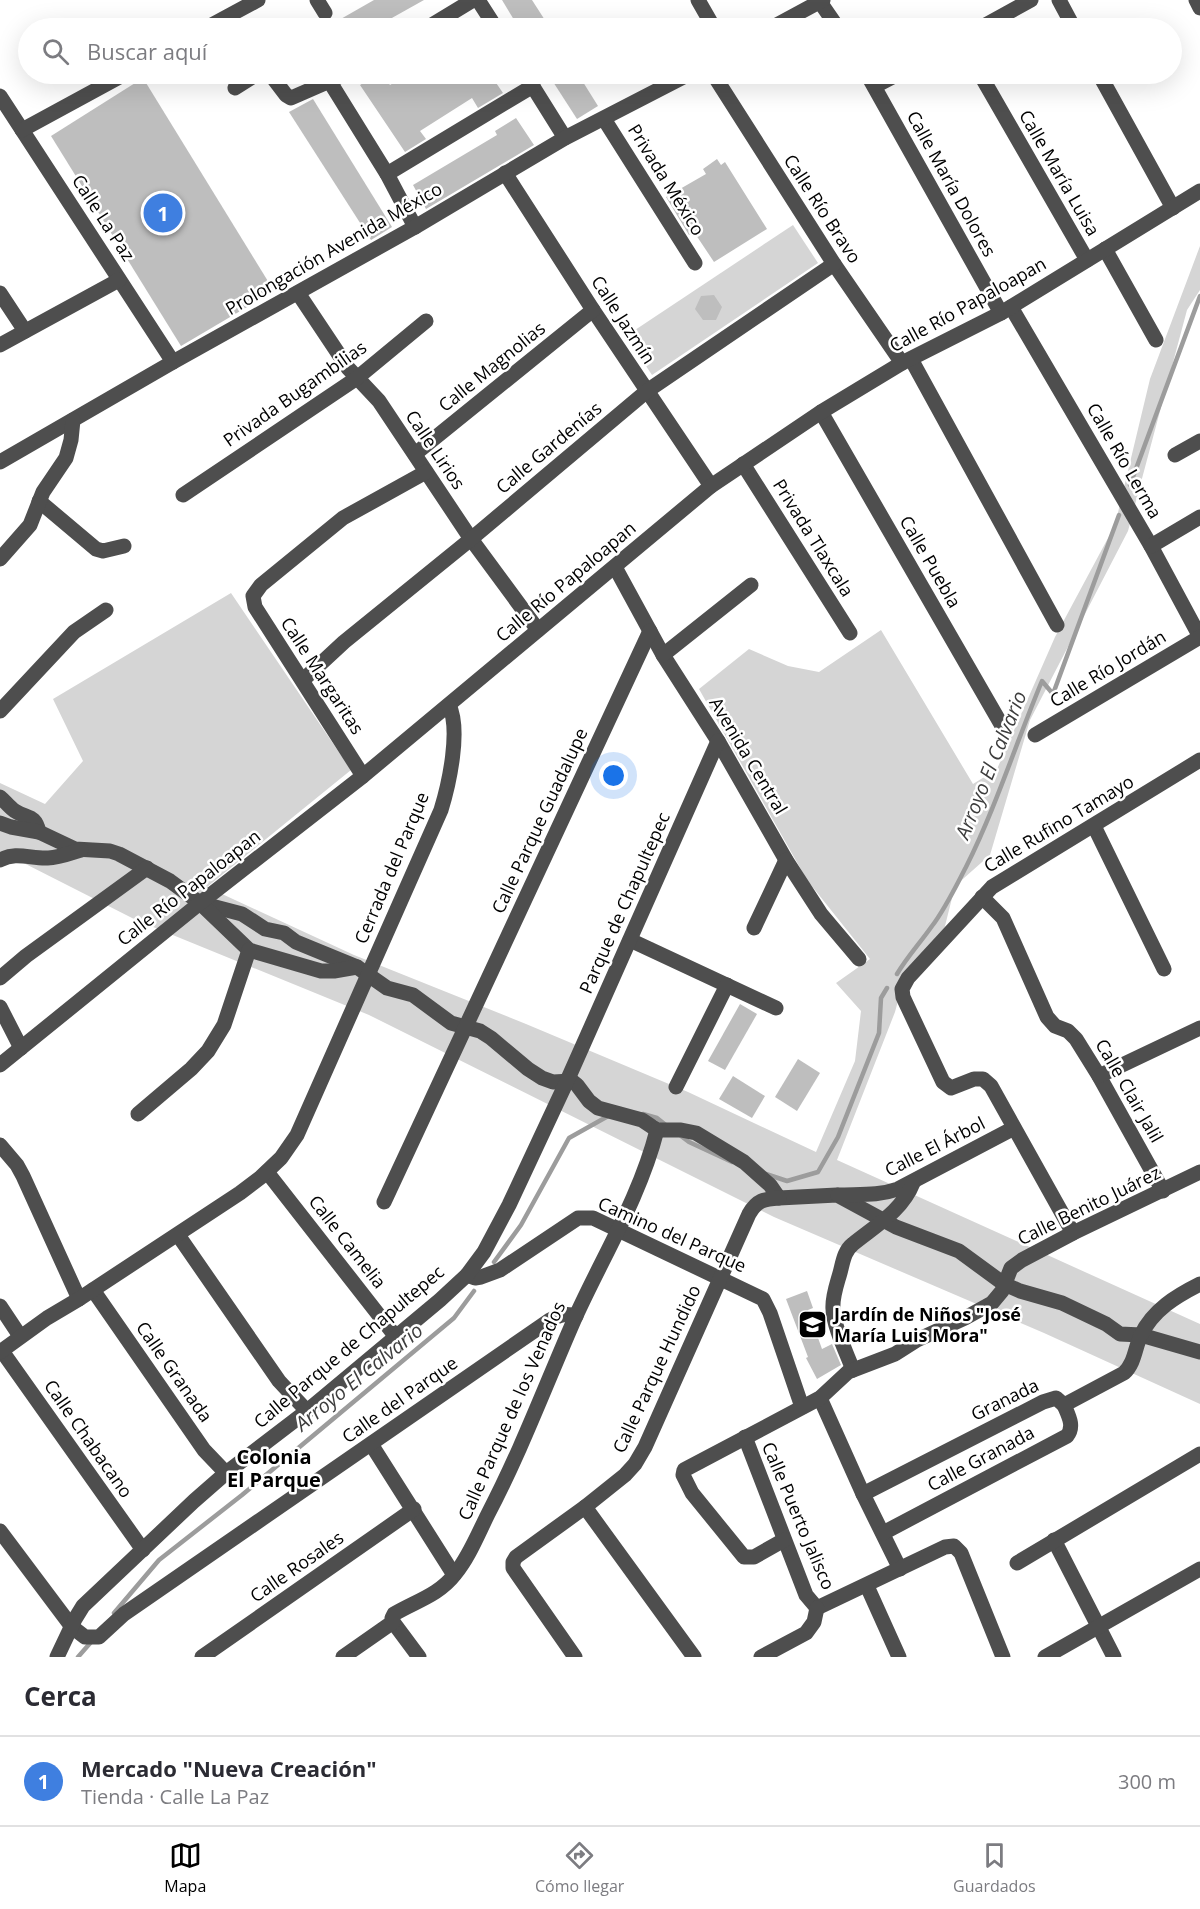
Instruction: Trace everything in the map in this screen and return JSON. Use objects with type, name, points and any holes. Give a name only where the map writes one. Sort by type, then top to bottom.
[{"type":"street","points":[[225,18],[258,0]]},
{"type":"street","points":[[444,18],[473,0]]},
{"type":"street","points":[[478,0],[490,18]]},
{"type":"street","points":[[698,0],[708,18]]},
{"type":"street","points":[[998,18],[1031,0]]},
{"type":"street","points":[[1059,0],[1069,18]]},
{"type":"street","points":[[1196,0],[1200,8]]},
{"type":"street","points":[[790,18],[822,1],[832,18]]},
{"type":"street","points":[[22,130],[107,84]]},
{"type":"street","points":[[234,88],[241,84]]},
{"type":"street","points":[[278,84],[291,98],[325,84]]},
{"type":"street","points":[[331,84],[387,174],[415,227]]},
{"type":"street","points":[[387,174],[523,84]]},
{"type":"street","points":[[531,84],[561,133]]},
{"type":"street","name":"Prolongación Avenida México","points":[[0,462],[172,362],[415,227],[505,173],[561,133],[604,119],[670,84]]},
{"type":"street","name":"Calle Río Bravo","points":[[719,84],[834,264],[906,361],[1057,625]]},
{"type":"street","name":"Calle María Dolores","points":[[873,84],[1006,310]]},
{"type":"street","name":"Calle María Luisa","points":[[986,84],[1087,260]]},
{"type":"street","points":[[1105,84],[1173,208]]},
{"type":"street","name":"Calle La Paz","points":[[0,96],[172,362]]},
{"type":"street","name":"Privada México","points":[[604,119],[695,262]]},
{"type":"street","name":"Calle Jazmín","points":[[505,173],[646,391],[711,486]]},
{"type":"street","name":"Calle Río Papaloapan","points":[[0,1065],[200,903],[363,776],[711,486],[820,412],[906,361],[1006,310],[1200,191]]},
{"type":"street","points":[[1105,249],[1156,340]]},
{"type":"street","name":"Calle Gardenías","points":[[303,680],[344,642],[471,539],[646,391],[834,264]]},
{"type":"street","points":[[0,345],[119,280]]},
{"type":"street","points":[[0,293],[25,331]]},
{"type":"street","name":"Calle Lirios","points":[[298,293],[348,368],[379,401],[471,539],[538,630]]},
{"type":"street","name":"Calle Magnolias","points":[[415,454],[593,310]]},
{"type":"street","name":"Calle Río Lerma","points":[[1006,310],[1151,546],[1200,637]]},
{"type":"street","name":"Privada Bugambilias","points":[[183,495],[357,378],[426,321]]},
{"type":"street","name":"Calle Puebla","points":[[820,412],[1005,731]]},
{"type":"street","points":[[0,559],[30,525],[39,501],[66,458],[73,420]]},
{"type":"street","points":[[1175,455],[1200,441]]},
{"type":"street","name":"Privada Tlaxcala","points":[[744,464],[850,633]]},
{"type":"street","name":"Calle Margaritas","points":[[363,776],[255,607],[253,596],[261,585],[343,518],[426,472]]},
{"type":"street","points":[[39,501],[96,549],[103,551],[124,546]]},
{"type":"street","points":[[1151,546],[1200,517]]},
{"type":"street","name":"Avenida Central","points":[[615,567],[663,655],[718,741],[786,860],[821,914],[859,959]]},
{"type":"street","points":[[663,655],[751,585]]},
{"type":"street","points":[[0,711],[74,632],[106,610]]},
{"type":"street","name":"Calle Parque Guadalupe","points":[[384,1202],[650,631]]},
{"type":"street","name":"Calle Río Jordán","points":[[1035,735],[1200,637]]},
{"type":"street","name":"Cerrada del Parque","points":[[362,971],[441,810],[452,758],[453,716],[449,705]]},
{"type":"street","name":"Parque de Chapultepec","points":[[567,1081],[718,741]]},
{"type":"street","name":"Calle Rufino Tamayo","points":[[1014,1128],[991,1086],[983,1079],[951,1088],[945,1085],[903,997],[902,989],[908,978],[992,886],[1199,762]]},
{"type":"street","points":[[0,797],[16,812],[31,817],[38,824],[39,832]]},
{"type":"street","points":[[0,823],[39,832],[81,850]]},
{"type":"street","points":[[1094,826],[1164,969]]},
{"type":"street","points":[[0,860],[9,855],[50,858],[81,850],[110,851],[147,868],[176,885],[200,903],[249,950],[321,971],[362,971]]},
{"type":"street","points":[[754,928],[786,860]]},
{"type":"street","points":[[0,978],[26,956],[147,868]]},
{"type":"street","name":"Calle Clair Jalil","points":[[982,897],[1003,918],[1047,1017],[1055,1026],[1072,1034],[1099,1076],[1163,1191]]},
{"type":"street","points":[[200,903],[242,914],[265,928],[284,933],[296,942],[308,945],[362,971],[387,987],[413,994],[451,1023],[480,1031],[542,1078],[553,1082],[567,1081],[577,1085],[589,1101],[598,1108],[642,1120],[657,1131],[691,1131],[715,1143],[744,1162],[775,1190],[779,1198]]},
{"type":"street","points":[[630,940],[776,1008]]},
{"type":"street","points":[[138,1114],[191,1069],[214,1042],[224,1025],[249,950]]},
{"type":"street","points":[[1,1352],[20,1336],[178,1235],[240,1192],[267,1172],[290,1148],[362,971]]},
{"type":"street","points":[[676,1087],[727,985]]},
{"type":"street","points":[[0,1007],[21,1048]]},
{"type":"street","points":[[1099,1076],[1200,1028]]},
{"type":"street","name":"Calle Parque de Chapultepec","points":[[57,1657],[83,1606],[226,1473],[307,1411],[466,1275],[496,1232],[567,1081]]},
{"type":"street","points":[[1014,1128],[1072,1233]]},
{"type":"street","name":"Calle El Árbol","points":[[779,1198],[885,1194],[913,1182],[1014,1128]]},
{"type":"street","name":"Calle Parque de los Venados","points":[[343,1657],[393,1622],[392,1618],[397,1612],[432,1594],[454,1575],[466,1557],[507,1479],[576,1316],[619,1230],[649,1158],[657,1131]]},
{"type":"street","points":[[0,1146],[17,1165],[23,1176],[79,1299]]},
{"type":"street","name":"Calle Camelia","points":[[267,1172],[396,1337]]},
{"type":"street","name":"Calle Benito Juárez","points":[[853,1370],[895,1354],[917,1340],[965,1318],[996,1300],[1011,1268],[1018,1262],[1072,1233],[1200,1172]]},
{"type":"street","points":[[784,1540],[754,1557],[746,1558],[740,1554],[708,1510],[692,1493],[683,1475],[684,1470],[827,1394],[853,1370],[834,1318],[834,1300],[845,1254],[895,1210],[913,1182]]},
{"type":"street","points":[[837,1195],[883,1221],[959,1251],[1004,1284],[1020,1291],[1062,1303],[1106,1324],[1120,1334],[1141,1335],[1200,1352]]},
{"type":"street","name":"Calle Parque Hundido","points":[[575,1657],[513,1568],[513,1562],[516,1557],[585,1508],[625,1475],[639,1457],[753,1207],[760,1200],[779,1198]]},
{"type":"street","name":"Camino del Parque","points":[[466,1275],[475,1278],[482,1277],[500,1270],[578,1218],[594,1218],[757,1295],[766,1303],[802,1407]]},
{"type":"street","points":[[178,1235],[279,1381],[307,1411]]},
{"type":"street","name":"Granada","points":[[863,1494],[1043,1402],[1056,1398],[1064,1405],[1128,1369],[1146,1326],[1168,1302],[1200,1284]]},
{"type":"street","name":"Calle Granada","points":[[93,1290],[204,1450],[226,1473]]},
{"type":"street","points":[[0,1306],[20,1336]]},
{"type":"street","name":"Calle del Parque","points":[[72,1627],[85,1637],[99,1637],[124,1614],[550,1320],[560,1315],[576,1316]]},
{"type":"street","name":"Calle Chabacano","points":[[1,1352],[143,1550]]},
{"type":"street","points":[[820,1398],[900,1569]]},
{"type":"street","name":"Calle Granada","points":[[883,1533],[1067,1436],[1072,1425],[1064,1405]]},
{"type":"street","name":"Calle Puerto Jalisco","points":[[745,1437],[806,1594],[817,1608]]},
{"type":"street","points":[[371,1444],[454,1575]]},
{"type":"street","points":[[1017,1563],[1200,1454]]},
{"type":"street","points":[[585,1508],[694,1657]]},
{"type":"street","name":"Calle Rosales","points":[[202,1657],[414,1509]]},
{"type":"street","points":[[0,1531],[72,1627]]},
{"type":"street","points":[[1054,1540],[1114,1657]]},
{"type":"street","points":[[761,1657],[806,1633],[814,1622],[817,1608],[945,1547],[954,1546],[961,1553],[1003,1657]]},
{"type":"street","points":[[1045,1657],[1200,1569]]},
{"type":"street","points":[[867,1586],[899,1657]]},
{"type":"street","points":[[393,1622],[419,1657]]},
{"type":"shaded area","points":[[793,225],[818,263],[652,375],[626,336]]},
{"type":"shaded area","points":[[1200,246],[1200,290],[1187,310],[1128,531],[1030,720],[990,855],[955,886],[944,930],[905,975],[895,1012],[837,1160],[1200,1324],[1200,1404],[1044,1333],[774,1217],[369,1015],[136,920],[0,851],[0,783],[45,804],[83,761],[53,699],[231,593],[351,770],[207,887],[354,955],[688,1092],[816,1152],[855,1061],[861,1011],[836,983],[870,959],[807,880],[699,689],[749,649],[788,666],[819,672],[881,630],[973,784],[997,769],[1055,637],[1115,525],[1150,379]]},
{"type":"building","points":[[374,0],[424,0],[392,18],[342,18]]},
{"type":"building","points":[[502,0],[532,0],[544,18],[513,18]]},
{"type":"building","points":[[133,84],[147,84],[274,291],[181,346],[51,136]]},
{"type":"building","points":[[497,84],[503,93],[478,108],[472,98],[420,131],[426,139],[405,152],[360,85]]},
{"type":"building","points":[[554,84],[584,84],[598,106],[577,119]]},
{"type":"building","points":[[313,99],[392,227],[371,240],[289,112]]},
{"type":"building","points":[[516,118],[534,145],[426,209],[413,185],[497,135],[495,131]]},
{"type":"building","points":[[717,159],[721,165],[725,162],[767,229],[714,262],[694,232],[689,235],[666,197],[706,174],[703,169]]},
{"type":"building","points":[[714,295],[722,307],[716,320],[703,320],[695,309],[701,296]]},
{"type":"building","points":[[740,1004],[757,1014],[725,1070],[708,1061]]},
{"type":"building","points":[[798,1059],[820,1073],[797,1111],[775,1097]]},
{"type":"building","points":[[733,1076],[765,1096],[752,1118],[719,1099]]},
{"type":"building","points":[[807,1291],[813,1308],[808,1310],[822,1349],[832,1344],[841,1365],[817,1379],[806,1358],[808,1357],[786,1299]]},
{"type":"waterway","name":"Arroyo El Calvario","points":[[1130,485],[1200,296]]},
{"type":"waterway","name":"Arroyo El Calvario","points":[[897,974],[941,912],[966,867],[1042,681],[1053,694],[1119,515]]},
{"type":"waterway","name":"Arroyo El Calvario","points":[[766,1174],[787,1181],[818,1172],[838,1137],[879,1033],[881,998],[887,988]]},
{"type":"waterway","name":"Arroyo El Calvario","points":[[643,1114],[657,1118],[667,1126]]},
{"type":"waterway","name":"Arroyo El Calvario","points":[[494,1262],[521,1225],[569,1138],[610,1115]]},
{"type":"waterway","name":"Arroyo El Calvario","points":[[681,1136],[732,1162]]},
{"type":"waterway","name":"Arroyo El Calvario","points":[[114,1613],[159,1560],[242,1495],[454,1318],[474,1291]]},
{"type":"waterway","name":"Arroyo El Calvario","points":[[78,1657],[92,1641]]},
{"type":"place","name":"Mercado \"Nueva Creación\"","points":[[163,213]]},
{"type":"place","name":"Jardín de Niños \"José María Luis Mora\"","points":[[813,1325]]},
{"type":"district","name":"Colonia El Parque","points":[[274,1468]]}]
